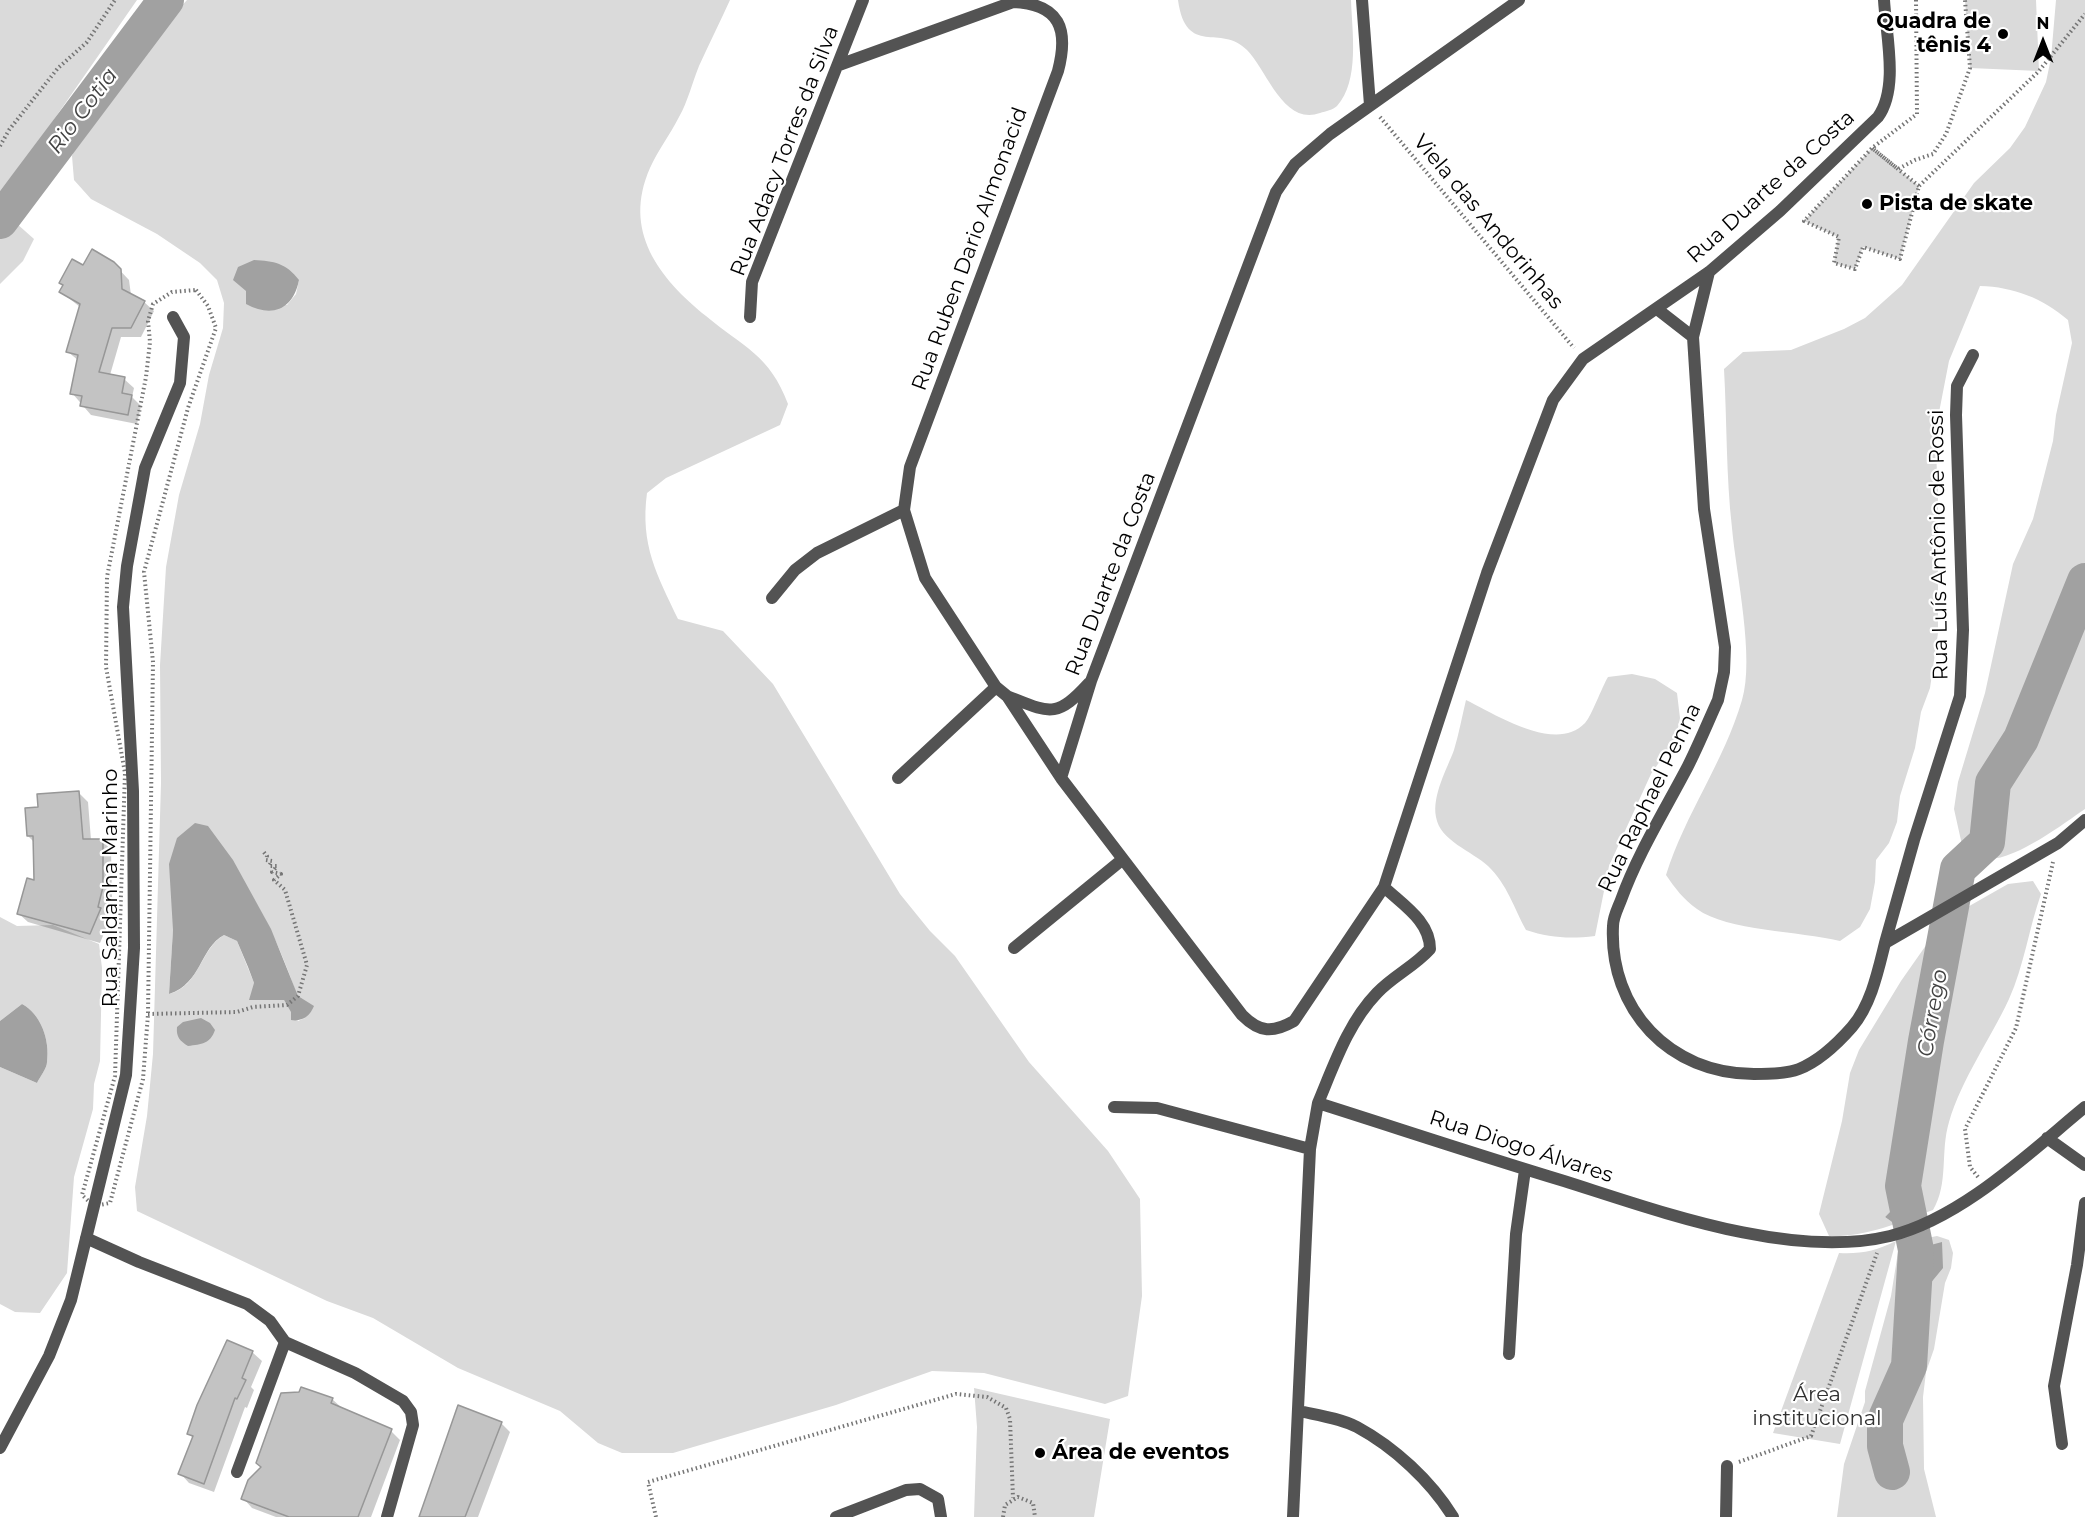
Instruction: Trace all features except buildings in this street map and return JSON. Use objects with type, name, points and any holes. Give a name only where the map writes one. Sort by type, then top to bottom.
[{"type":"street","name":"Rua Adacy Torres da Silva","points":[[750,317],[752,282],[863,0]]},
{"type":"street","points":[[1362,0],[1370,105]]},
{"type":"street","name":"Rua Duarte da Costa","points":[[1518,0],[1370,105],[1295,164],[1276,192],[1091,681],[1062,778],[1242,1015],[1254,1027],[1278,1030],[1294,1021],[1344,950],[1384,887],[1488,573],[1553,400],[1583,359],[1709,272],[1780,211],[1878,117],[1887,104],[1890,89],[1884,0]]},
{"type":"street","name":"Rua Ruben Dario Almonacid","points":[[839,65],[1013,2],[1035,3],[1050,13],[1061,27],[1064,48],[910,467],[904,510],[925,578],[996,687],[1007,696],[1062,778]]},
{"type":"street","name":"Rua Raphael Penna","points":[[1709,272],[1693,337],[1704,509],[1721,616],[1724,672],[1718,700],[1626,885],[1613,923],[1615,959],[1622,987],[1637,1016],[1665,1046],[1696,1065],[1736,1074],[1798,1069],[1825,1053],[1854,1025],[1873,988],[1885,943]]},
{"type":"street","points":[[1657,309],[1693,337]]},
{"type":"street","name":"Rua Saldanha Marinho","points":[[0,1448],[49,1356],[71,1300],[121,1103],[128,1060],[134,948],[133,791],[123,607],[127,566],[145,468],[180,383],[184,337],[173,317]]},
{"type":"street","name":"Rua Luís Antônio de Rossi","points":[[1885,943],[1914,840],[1960,696],[1963,630],[1956,405],[1957,386],[1973,355]]},
{"type":"street","points":[[772,598],[795,570],[817,553],[904,510]]},
{"type":"street","name":"Rua Ruben Dario Almonacid","points":[[1007,696],[1042,710],[1059,709],[1070,704],[1091,681]]},
{"type":"street","points":[[898,778],[996,687]]},
{"type":"street","points":[[1885,943],[2058,843],[2085,820]]},
{"type":"street","points":[[1014,948],[1123,859]]},
{"type":"street","points":[[1293,1517],[1310,1149],[1318,1103],[1359,1013],[1392,979],[1422,959],[1430,949],[1430,935],[1426,927],[1384,887]]},
{"type":"street","name":"Rua Diogo Álvares","points":[[1318,1103],[1651,1209],[1775,1239],[1821,1243],[1891,1236],[1929,1221],[1987,1187],[2085,1107]]},
{"type":"street","points":[[1114,1107],[1157,1108],[1310,1149]]},
{"type":"street","points":[[2047,1138],[2085,1165]]},
{"type":"street","points":[[1509,1354],[1516,1234],[1526,1170]]},
{"type":"street","points":[[2062,1444],[2054,1386],[2077,1265],[2085,1203]]},
{"type":"street","points":[[86,1238],[139,1262],[247,1304],[270,1320],[285,1342],[355,1373],[403,1401],[411,1412],[413,1425],[387,1517]]},
{"type":"street","points":[[237,1472],[285,1342]]},
{"type":"street","points":[[1299,1411],[1355,1426],[1404,1460],[1441,1496],[1453,1517]]},
{"type":"street","points":[[1726,1517],[1727,1466]]},
{"type":"street","points":[[836,1517],[906,1490],[920,1489],[938,1499],[941,1517]]},
{"type":"path","points":[[0,146],[16,120],[58,68],[87,42],[115,0]]},
{"type":"path","points":[[1916,0],[1917,114],[1872,148],[1804,221],[1839,237],[1834,263],[1855,269],[1863,246],[1900,259],[1919,186],[2039,71],[2085,14]]},
{"type":"path","points":[[1872,148],[1898,170],[1915,160],[1933,154],[1946,135],[1970,69],[1965,0]]},
{"type":"path","name":"Viela das Andorinhas","points":[[1370,105],[1583,359]]},
{"type":"path","points":[[1872,148],[1919,186]]},
{"type":"path","points":[[1987,1187],[1970,1167],[1965,1129],[2016,1029],[2058,843]]},
{"type":"path","points":[[148,1014],[227,1012],[253,1007],[287,1005],[298,996],[307,965],[285,890],[274,880],[281,874],[272,872],[277,867],[269,867],[272,861],[266,860],[267,856],[262,850]]},
{"type":"path","points":[[1727,1466],[1811,1436],[1878,1251]]},
{"type":"path","points":[[656,1517],[648,1482],[956,1394],[987,1397],[1006,1408],[1010,1419],[1013,1498]]},
{"type":"path","points":[[1003,1517],[1005,1505],[1013,1498],[1029,1500],[1035,1508],[1035,1517]]},
{"type":"green space","points":[[0,0],[137,0],[39,141],[0,191]]},
{"type":"green space","points":[[187,0],[730,0],[699,66],[682,111],[650,168],[642,191],[640,212],[643,232],[650,251],[673,286],[764,363],[781,387],[788,404],[780,425],[666,478],[647,493],[646,528],[652,559],[678,619],[723,631],[773,684],[900,894],[930,931],[955,956],[1029,1062],[1108,1151],[1140,1199],[1142,1296],[1128,1396],[1105,1404],[984,1373],[932,1371],[836,1405],[673,1453],[622,1453],[598,1443],[560,1411],[458,1368],[373,1318],[327,1301],[137,1211],[135,1187],[147,1116],[153,1054],[161,783],[160,665],[166,567],[179,495],[200,424],[209,375],[223,328],[224,303],[217,280],[200,263],[157,234],[91,199],[74,180],[72,156],[79,134],[135,57]],"holes":[[[299,280],[296,294],[287,305],[246,304],[246,291]],[[255,901],[277,943],[305,1018],[298,1021],[284,1000],[254,983],[237,941],[224,935],[210,949],[194,976],[179,990],[169,994],[173,930]]]},
{"type":"green space","points":[[1178,0],[1351,0],[1352,70],[1344,96],[1337,106],[1320,113],[1307,115],[1296,111],[1277,94],[1254,59],[1237,42],[1206,37],[1188,28],[1182,18]]},
{"type":"green space","name":"Quadra de tênis 4","points":[[1965,0],[2036,0],[2039,71],[1970,68]]},
{"type":"green space","points":[[2056,0],[2085,0],[2085,809],[2035,842],[2006,856],[1993,859],[1974,855],[1962,845],[1954,809],[1958,782],[1985,693],[2013,564],[2033,519],[2053,441],[2056,415],[2072,343],[2068,320],[2058,312],[2016,291],[1980,286],[1949,361],[1935,433],[1938,491],[1938,633],[1930,688],[1921,712],[1915,748],[1900,796],[1897,822],[1889,843],[1876,860],[1870,909],[1860,927],[1840,941],[1726,922],[1697,909],[1676,889],[1666,875],[1683,831],[1725,745],[1742,700],[1745,682],[1746,639],[1729,488],[1724,369],[1743,352],[1791,350],[1844,329],[1865,318],[1902,285],[1974,183],[2010,148],[2025,127],[2046,82],[2051,58]]},
{"type":"green space","name":"Pista de skate","points":[[1872,148],[1919,186],[1900,259],[1863,247],[1855,269],[1834,263],[1838,237],[1804,221]]},
{"type":"green space","points":[[16,223],[34,239],[23,261],[0,284],[0,236]]},
{"type":"green space","points":[[1632,674],[1655,679],[1677,693],[1680,718],[1676,738],[1651,774],[1609,866],[1595,936],[1560,937],[1526,930],[1495,873],[1450,839],[1444,833],[1436,817],[1438,791],[1454,750],[1466,700],[1509,722],[1542,733],[1558,734],[1573,731],[1585,723],[1608,677]]},
{"type":"green space","points":[[2033,881],[2041,894],[2023,960],[2009,999],[1961,1090],[1949,1122],[1941,1189],[1933,1210],[1869,1232],[1829,1236],[1819,1214],[1842,1121],[1850,1073],[1859,1050],[1901,981],[1943,921],[2008,884]],"holes":[[[1899,1165],[1909,1167],[1908,1181],[1921,1202],[1913,1212],[1892,1222],[1885,1217],[1892,1211],[1888,1191]]]},
{"type":"green space","points":[[0,917],[17,926],[53,925],[99,944],[102,968],[100,1061],[94,1084],[93,1109],[74,1177],[67,1273],[40,1313],[15,1312],[0,1304],[0,1067],[37,1083],[46,1067],[48,1054],[43,1028],[29,1008],[22,1004],[0,1021]]},
{"type":"green space","points":[[1937,1236],[1949,1240],[1953,1253],[1951,1268],[1945,1283],[1934,1349],[1926,1372],[1923,1397],[1924,1469],[1936,1517],[1837,1517],[1844,1464],[1865,1402],[1865,1391],[1891,1296],[1898,1252],[1922,1239]]},
{"type":"green space","name":"Área institucional","points":[[1896,1241],[1840,1444],[1773,1433],[1839,1253],[1868,1251]]},
{"type":"green space","name":"Área de eventos","points":[[974,1388],[1110,1419],[1094,1517],[974,1517],[977,1427]]},
{"type":"shaded area","points":[[254,260],[284,266],[299,280],[292,298],[280,308],[264,310],[246,304],[246,291],[233,280],[238,267]]},
{"type":"shaded area","points":[[195,823],[208,826],[233,860],[271,929],[298,996],[314,1006],[305,1017],[291,1020],[291,1012],[284,1000],[249,1000],[254,983],[248,967],[237,941],[224,935],[216,941],[188,982],[169,994],[173,930],[169,864],[177,838]]},
{"type":"shaded area","points":[[22,1004],[29,1008],[39,1021],[47,1045],[47,1064],[37,1083],[0,1067],[0,1021]]},
{"type":"shaded area","points":[[201,1018],[210,1023],[215,1030],[213,1035],[205,1042],[188,1046],[179,1038],[177,1027],[183,1022]]},
{"type":"shaded area","points":[[1899,1164],[1909,1167],[1908,1181],[1921,1203],[1916,1207],[1920,1212],[1892,1222],[1885,1217],[1891,1211],[1888,1191]]},
{"type":"shaded area","points":[[1942,1242],[1943,1268],[1929,1285],[1900,1272],[1901,1253]]},
{"type":"waterway","name":"Rio Cotia","points":[[0,221],[166,0]]},
{"type":"waterway","name":"Córrego","points":[[1892,1472],[1885,1446],[1885,1420],[1909,1366],[1916,1250],[1903,1186],[1926,1041],[1958,869],[1987,842],[1993,783],[2021,739],[2085,581]]},
{"type":"place","name":"Quadra de tênis 4","points":[[2003,34]]},
{"type":"place","name":"Pista de skate","points":[[1867,204]]},
{"type":"place","name":"Área de eventos","points":[[1040,1453]]}]
